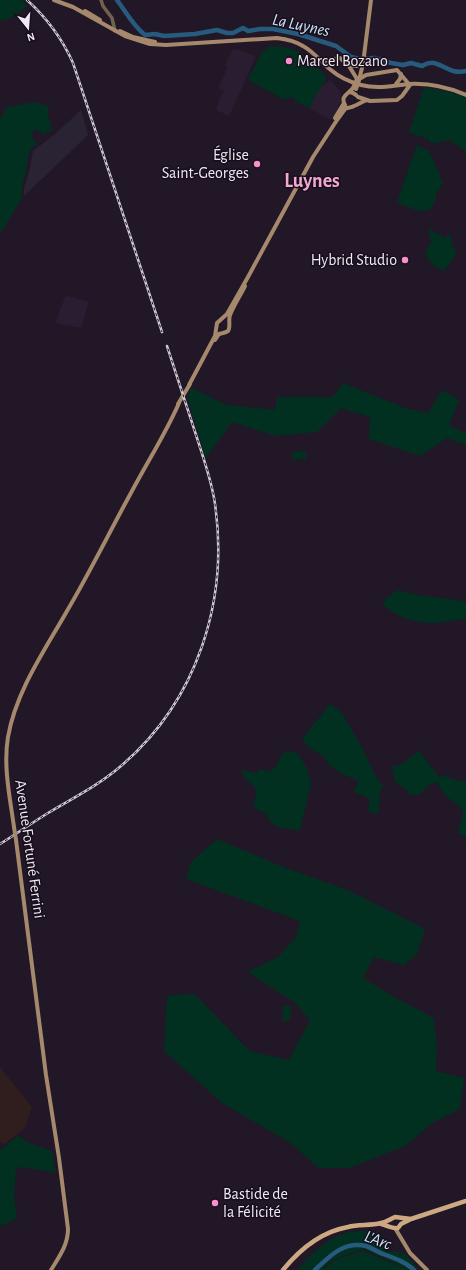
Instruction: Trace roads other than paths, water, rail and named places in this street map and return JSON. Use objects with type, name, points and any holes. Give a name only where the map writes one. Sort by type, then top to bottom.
[{"type":"main road","points":[[54,0],[73,7],[133,40],[158,45],[265,38],[285,39],[304,46],[331,70],[351,82],[370,86],[409,84],[433,85],[466,94]]},
{"type":"main road","points":[[59,0],[76,6],[112,28],[143,40],[164,43],[268,36],[283,37],[294,40],[306,46],[332,69],[351,80],[362,83],[396,85],[401,90],[402,96]]},
{"type":"main road","points":[[248,277],[246,285],[230,314],[228,331],[223,333],[219,332],[216,329],[217,323],[227,314],[344,103],[344,97],[354,88],[358,80],[363,63],[370,0]]},
{"type":"main road","points":[[324,61],[340,58],[349,66],[358,80]]},
{"type":"main road","points":[[332,69],[332,63],[335,59]]},
{"type":"main road","points":[[349,66],[357,66],[363,63]]},
{"type":"main road","points":[[363,63],[368,72],[372,74]]},
{"type":"main road","points":[[358,80],[363,76],[397,70],[409,84]]},
{"type":"main road","points":[[396,85],[401,74]]},
{"type":"main road","points":[[324,139],[345,109],[354,107],[358,103],[367,100],[397,100],[402,96],[409,84]]},
{"type":"main road","points":[[354,88],[358,103]]},
{"type":"main road","points":[[350,92],[367,100]]},
{"type":"main road","points":[[344,103],[349,107]]},
{"type":"main road","points":[[222,320],[229,324]]},
{"type":"main road","name":"Avenue Fortuné Ferrini","points":[[189,385],[214,336],[216,329]]},
{"type":"main road","name":"Avenue Fortuné Ferrini","points":[[51,1270],[65,1246],[68,1234],[61,1178],[56,1158],[48,1102],[46,1075],[7,771],[6,759],[8,736],[18,701],[91,569],[140,475],[159,444],[189,385],[217,336],[223,333]]},
{"type":"main road","points":[[283,1270],[297,1253],[313,1241],[334,1230],[380,1224],[397,1226],[411,1219],[466,1201]]},
{"type":"main road","points":[[380,1224],[395,1217],[411,1219]]},
{"type":"main road","points":[[400,1218],[397,1226],[401,1239],[412,1256],[427,1270]]},
{"type":"main road","points":[[391,1220],[390,1223],[397,1226]]},
{"type":"street","points":[[101,0],[103,6],[109,14],[112,28]]},
{"type":"waterway","name":"La Luynes","points":[[117,0],[133,23],[145,35],[155,34],[164,36],[195,34],[217,30],[233,33],[243,28],[248,31],[273,29],[298,34],[336,46],[351,57],[359,59],[375,58],[403,65],[411,63],[422,66],[428,63],[433,63],[453,71],[466,71]]},
{"type":"waterway","name":"L'Arc","points":[[315,1270],[338,1251],[350,1246],[358,1245],[366,1246],[400,1260],[414,1270]]},
{"type":"railway","points":[[27,0],[53,29],[64,45],[73,63],[162,332]]},
{"type":"railway","points":[[0,844],[95,785],[121,766],[147,740],[170,711],[188,680],[202,647],[211,612],[217,577],[218,540],[215,504],[208,471],[167,346]]},
{"type":"place","name":"Marcel Bozano","points":[[289,61]]},
{"type":"place","name":"Église Saint-Georges","points":[[257,164]]},
{"type":"place","name":"Hybrid Studio","points":[[405,260]]},
{"type":"place","name":"Bastide de la Félicité","points":[[215,1203]]},
{"type":"district","name":"Luynes","points":[[312,181]]}]
